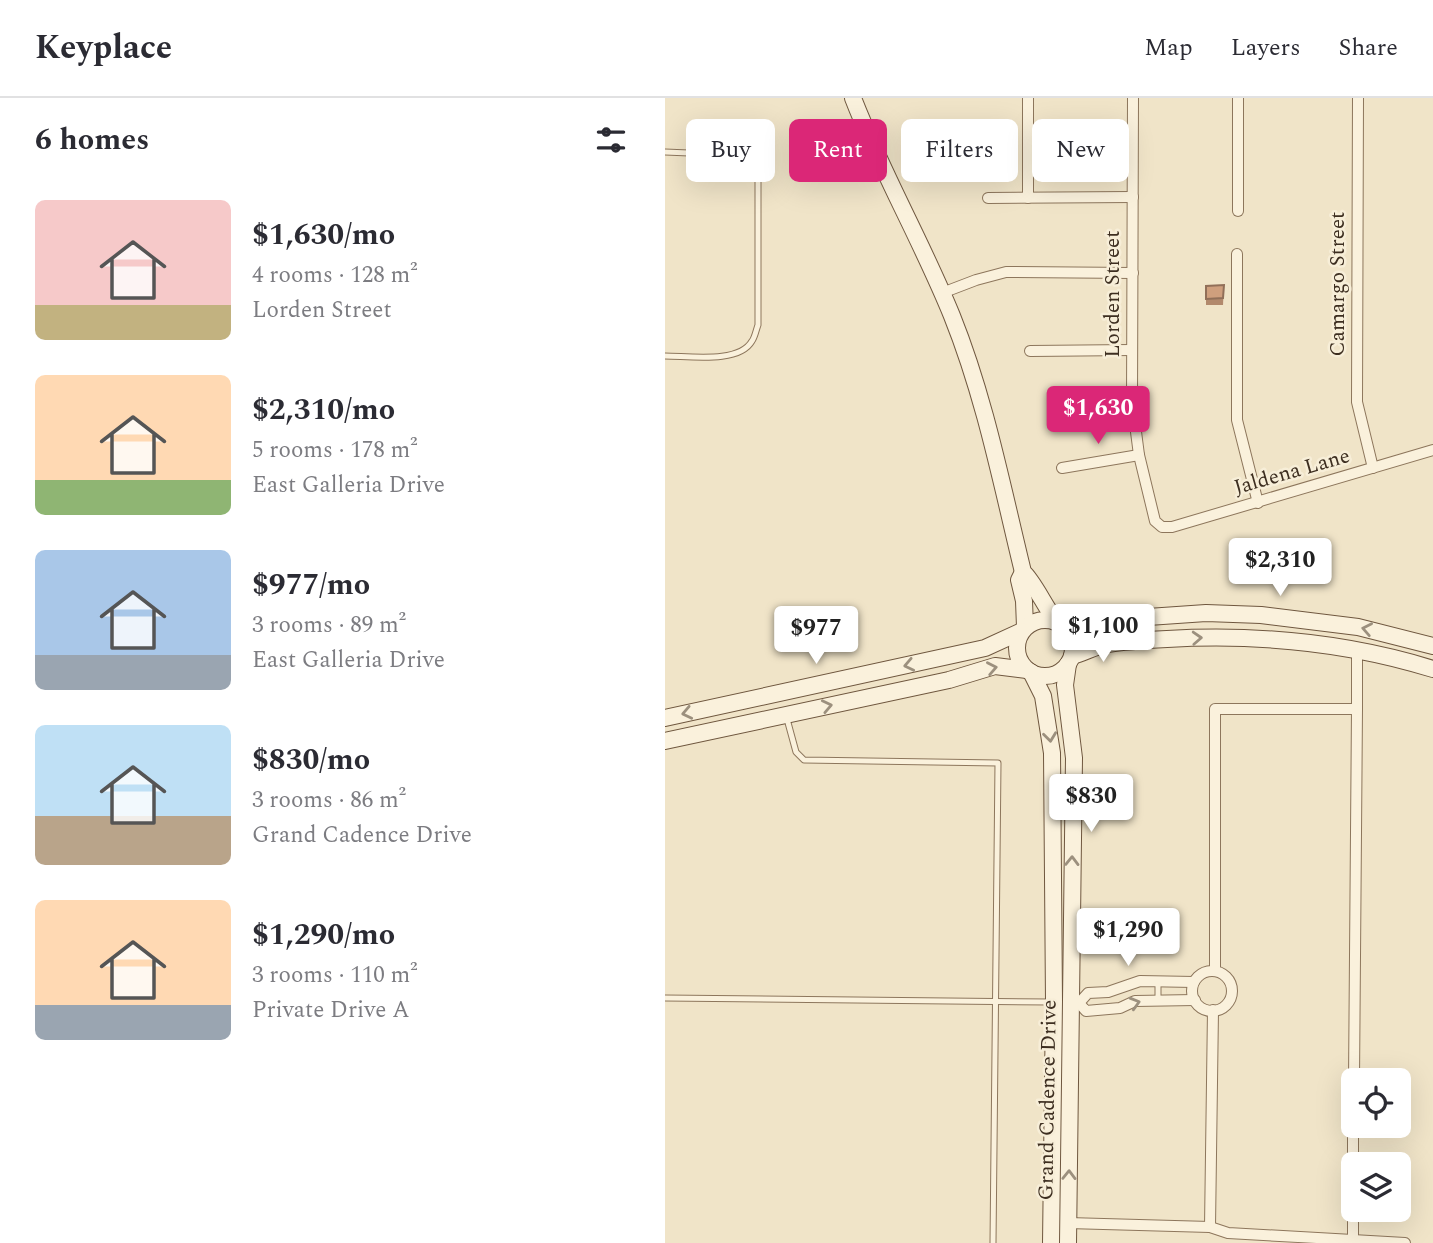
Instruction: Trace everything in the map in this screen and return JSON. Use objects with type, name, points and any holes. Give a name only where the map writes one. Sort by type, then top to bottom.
[{"type":"main road","points":[[853,98],[874,151],[942,293],[963,346],[982,408],[1023,572],[1044,607],[1072,638],[1070,660]]},
{"type":"main road","points":[[1023,572],[1019,580],[1024,601],[1024,629],[1016,647],[1021,664],[1029,671]]},
{"type":"main road","points":[[665,718],[985,648],[1040,620],[1092,628],[1148,617],[1206,613],[1261,615],[1358,627],[1433,646]]},
{"type":"main road","points":[[665,741],[958,678],[990,666],[1005,666],[1047,676],[1055,674],[1070,660],[1107,644],[1214,637],[1285,639],[1357,650],[1433,669]]},
{"type":"main road","name":"Grand Cadence Drive","points":[[1068,1243],[1075,1002],[1074,758],[1065,685],[1070,660]]},
{"type":"main road","name":"Grand Cadence Drive","points":[[1029,671],[1043,696],[1052,754],[1054,1002],[1051,1243]]},
{"type":"main road","points":[[1054,1002],[1075,1002]]},
{"type":"street","points":[[1028,98],[1028,198]]},
{"type":"street","name":"Lorden Street","points":[[1133,98],[1132,401],[1139,455],[1155,521],[1162,527]]},
{"type":"street","points":[[1238,98],[1238,211]]},
{"type":"street","name":"Camargo Street","points":[[1358,98],[1357,402],[1373,468]]},
{"type":"street","points":[[988,198],[1133,197]]},
{"type":"street","points":[[1237,254],[1237,420],[1258,503]]},
{"type":"street","points":[[942,293],[1006,272],[1133,273]]},
{"type":"street","points":[[1030,351],[1132,350]]},
{"type":"street","name":"Jaldena Lane","points":[[1162,527],[1173,527],[1258,503],[1433,450]]},
{"type":"street","points":[[1062,468],[1139,455]]},
{"type":"street","points":[[1354,1068],[1357,650]]},
{"type":"street","points":[[1215,971],[1216,709],[1357,709]]},
{"type":"street","points":[[1215,971],[1227,977],[1232,990],[1228,1003],[1213,1010],[1203,1008],[1195,1000],[1192,988],[1203,973],[1215,971]]},
{"type":"street","points":[[1194,982],[1140,981],[1108,992],[1088,993],[1075,1002],[1086,1011],[1102,1011],[1120,1008],[1135,1000],[1195,1000]]},
{"type":"street","points":[[1210,1227],[1213,1010]]},
{"type":"street","points":[[1353,1222],[1353,1240]]},
{"type":"street","points":[[1068,1223],[1210,1227],[1228,1233],[1405,1243]]},
{"type":"lane","points":[[665,152],[737,155],[752,163],[758,178],[758,325],[753,341],[742,352],[728,356],[665,356]]},
{"type":"lane","points":[[786,715],[796,752],[800,759],[804,760],[998,763],[993,1243]]},
{"type":"lane","points":[[1158,981],[1158,999]]},
{"type":"lane","points":[[665,998],[1054,1002]]},
{"type":"building","points":[[1224,285],[1223,298],[1206,299],[1206,286]]}]
